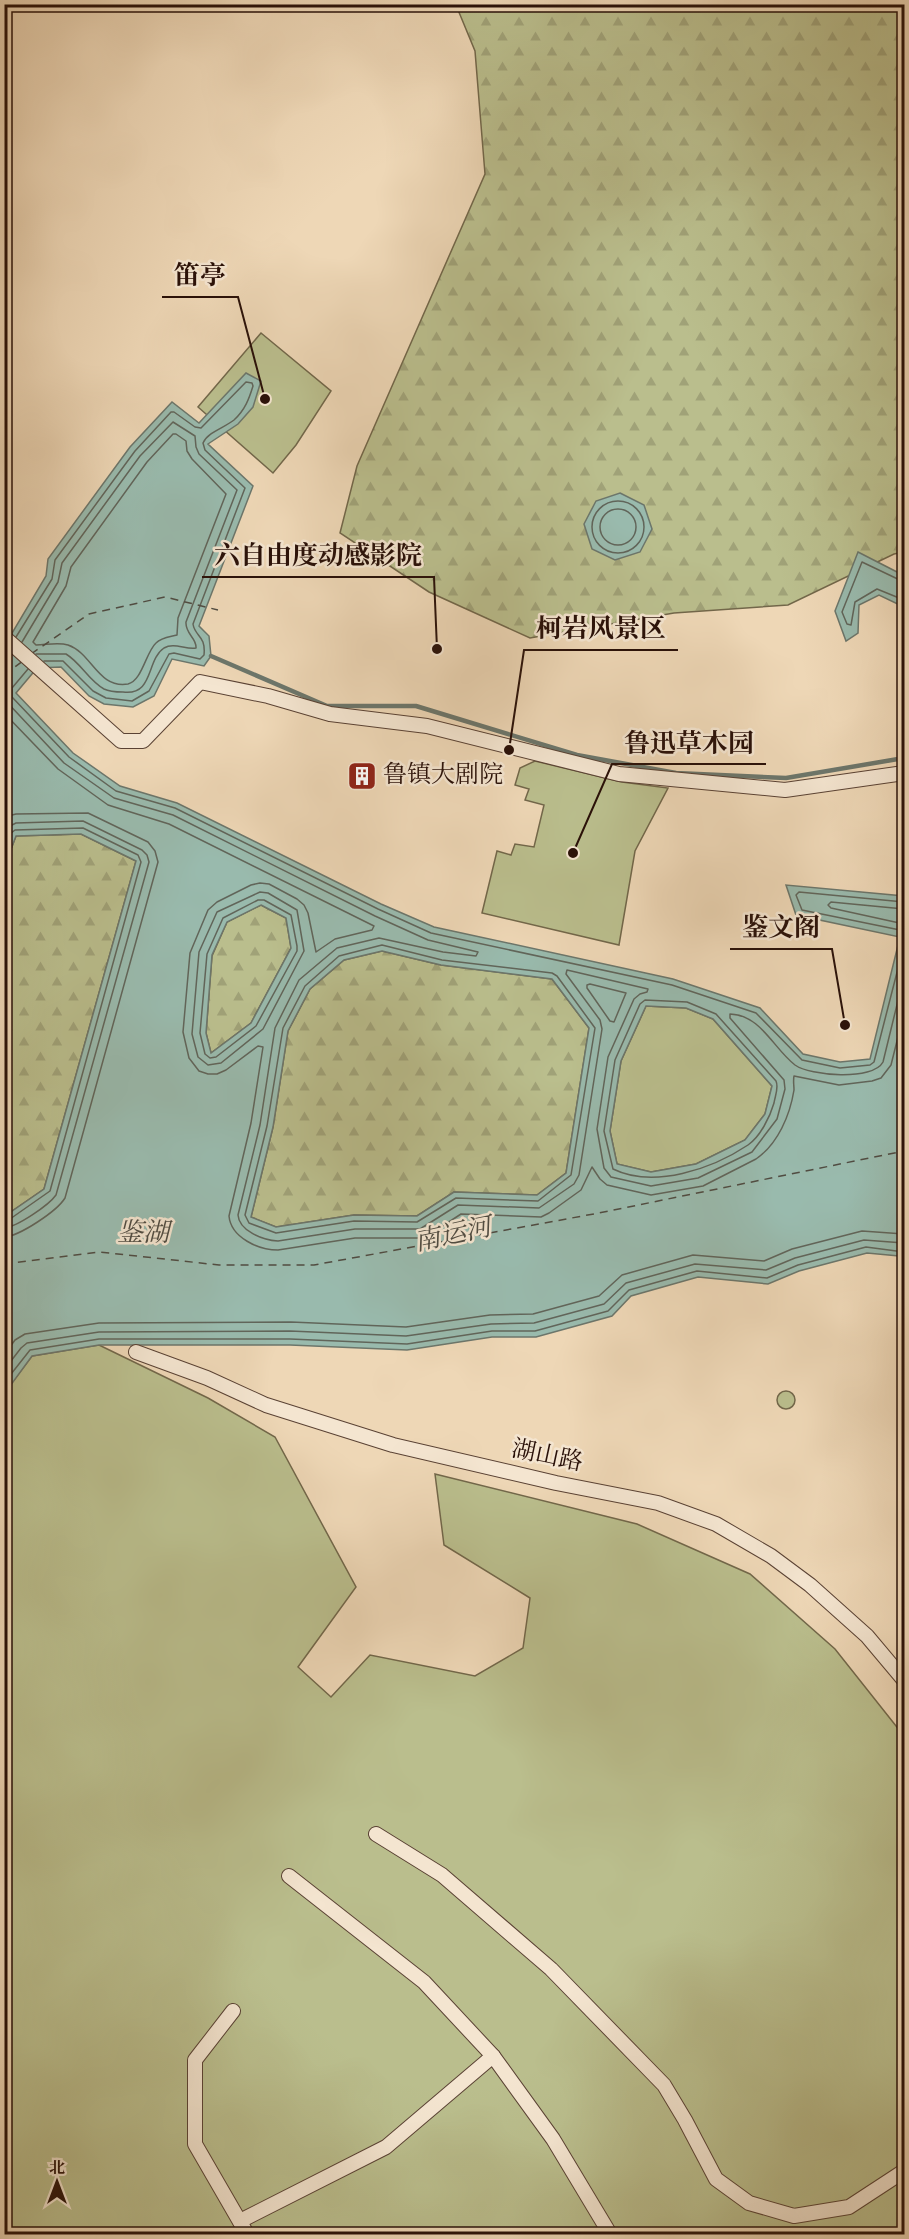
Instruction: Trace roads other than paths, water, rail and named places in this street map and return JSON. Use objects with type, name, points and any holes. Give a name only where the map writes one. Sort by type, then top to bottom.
[{"type":"street","points":[[4,637],[121,741],[143,741],[200,682],[268,696],[330,714],[427,726],[619,774],[785,790],[904,773]]},
{"type":"street","name":"湖山路","points":[[136,1352],[207,1378],[266,1405],[393,1445],[556,1483],[658,1503],[716,1524],[771,1557],[810,1585],[867,1636],[904,1680]]},
{"type":"street","points":[[375,1834],[442,1875],[550,1969],[664,2085],[686,2120],[716,2179],[749,2204],[794,2216],[849,2207],[904,2171]]},
{"type":"street","points":[[289,1876],[424,1982],[494,2056],[554,2139],[610,2235]]},
{"type":"street","points":[[232,2011],[195,2060],[195,2144],[247,2235]]},
{"type":"street","points":[[240,2221],[386,2147],[494,2056]]},
{"type":"water","name":"鉴湖","points":[[246,373],[261,381],[253,407],[238,424],[208,444],[253,486],[199,626],[209,636],[211,656],[204,666],[172,659],[154,696],[133,707],[104,704],[89,696],[61,667],[37,668],[16,693],[73,753],[120,786],[177,803],[381,904],[434,927],[673,979],[760,1008],[803,1054],[840,1062],[870,1059],[900,937],[796,915],[786,885],[904,896],[904,1258],[867,1253],[799,1271],[768,1284],[698,1277],[631,1296],[612,1316],[536,1337],[492,1337],[407,1350],[290,1345],[99,1345],[32,1356],[5,1393],[5,1216],[44,1189],[136,861],[81,834],[16,836],[5,865],[5,642],[46,576],[48,559],[130,447],[172,402],[199,423]],"holes":[[[261,905],[286,918],[291,948],[251,1023],[211,1053],[206,1033],[212,955],[227,922]],[[382,951],[441,965],[552,979],[589,1028],[566,1173],[537,1195],[454,1192],[417,1216],[354,1215],[276,1227],[251,1217],[273,1127],[288,1031],[310,989],[344,960]],[[646,1006],[686,1008],[713,1019],[772,1086],[765,1114],[745,1140],[696,1164],[651,1172],[617,1164],[610,1131],[621,1061]]]},
{"type":"water","points":[[620,493],[644,505],[652,529],[640,552],[615,560],[592,549],[584,524],[596,501]]},
{"type":"water","points":[[858,552],[904,578],[904,607],[879,595],[859,605],[858,633],[846,641],[835,611]]},
{"type":"waterway","points":[[211,656],[327,706],[416,706],[577,755],[676,773],[786,778],[904,758]]},
{"type":"place","name":"笛亭","points":[[265,399]]},
{"type":"place","name":"六自由度动感影院","points":[[437,649]]},
{"type":"place","name":"柯岩风景区","points":[[509,750]]},
{"type":"place","name":"鲁镇大剧院","points":[[362,776]]},
{"type":"place","name":"鲁迅草木园","points":[[573,853]]},
{"type":"place","name":"鉴文阁","points":[[845,1025]]},
{"type":"water label","name":"南运河","points":[[453,1236]]}]
